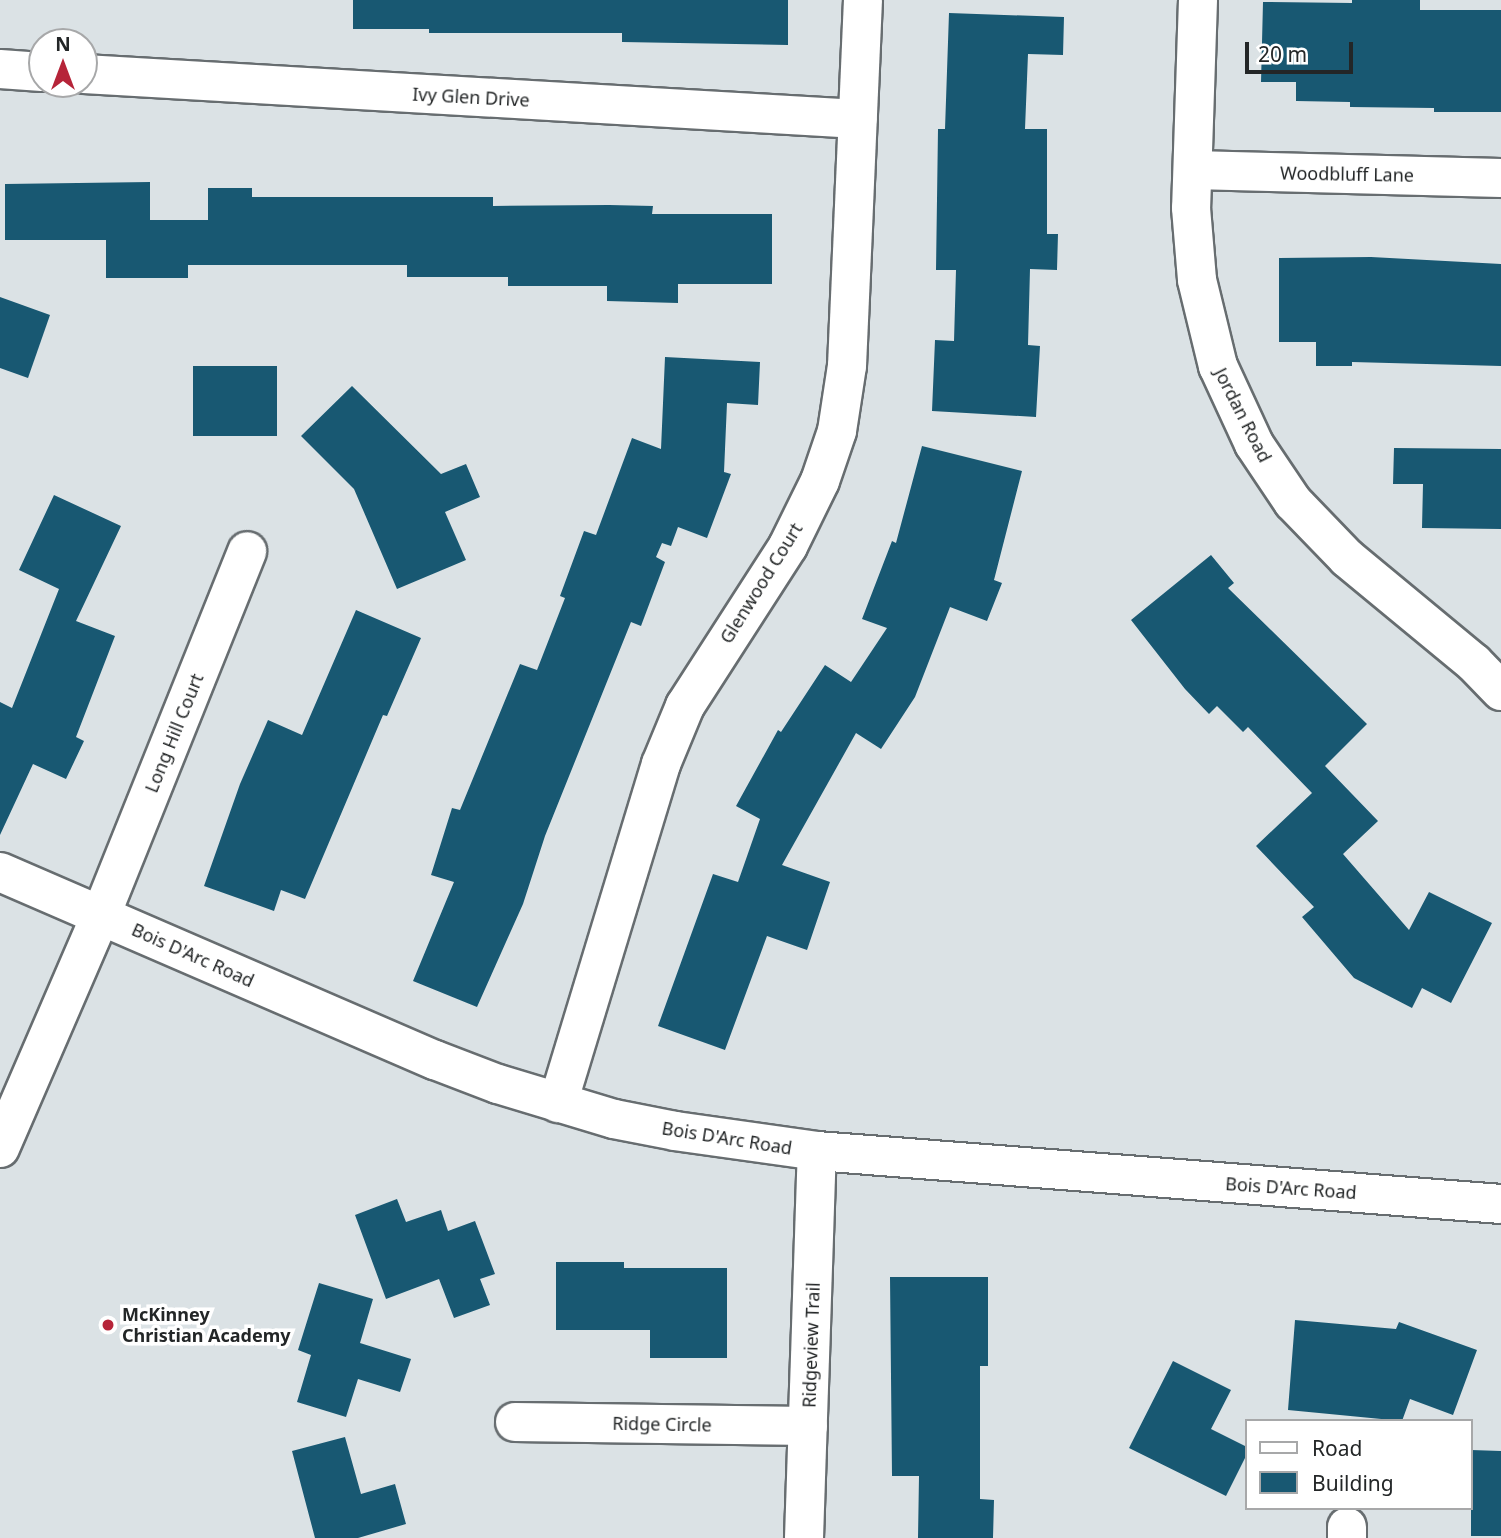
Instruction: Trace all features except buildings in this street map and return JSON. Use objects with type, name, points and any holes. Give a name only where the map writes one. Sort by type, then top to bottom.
[{"type":"street","name":"Glenwood Court","points":[[558,1103],[661,764],[685,706],[720,647],[788,546],[820,481],[837,431],[847,366],[863,0]]},
{"type":"street","name":"Jordan Road","points":[[1198,0],[1191,208],[1196,280],[1218,366],[1254,444],[1293,502],[1347,558],[1474,663],[1501,691]]},
{"type":"street","points":[[0,69],[28,71]]},
{"type":"street","name":"Ivy Glen Drive","points":[[98,75],[858,119]]},
{"type":"street","name":"Woodbluff Lane","points":[[1193,170],[1501,178]]},
{"type":"street","name":"Long Hill Court","points":[[0,1147],[101,915],[247,551]]},
{"type":"street","name":"Bois D'Arc Road","points":[[0,872],[435,1060],[558,1103],[675,1131],[817,1151],[1501,1204]]},
{"type":"street","name":"Ridgeview Trail","points":[[804,1538],[817,1151]]},
{"type":"street","name":"Ridge Circle","points":[[516,1422],[808,1426]]},
{"type":"place","name":"McKinney Christian Academy","points":[[108,1325]]}]
